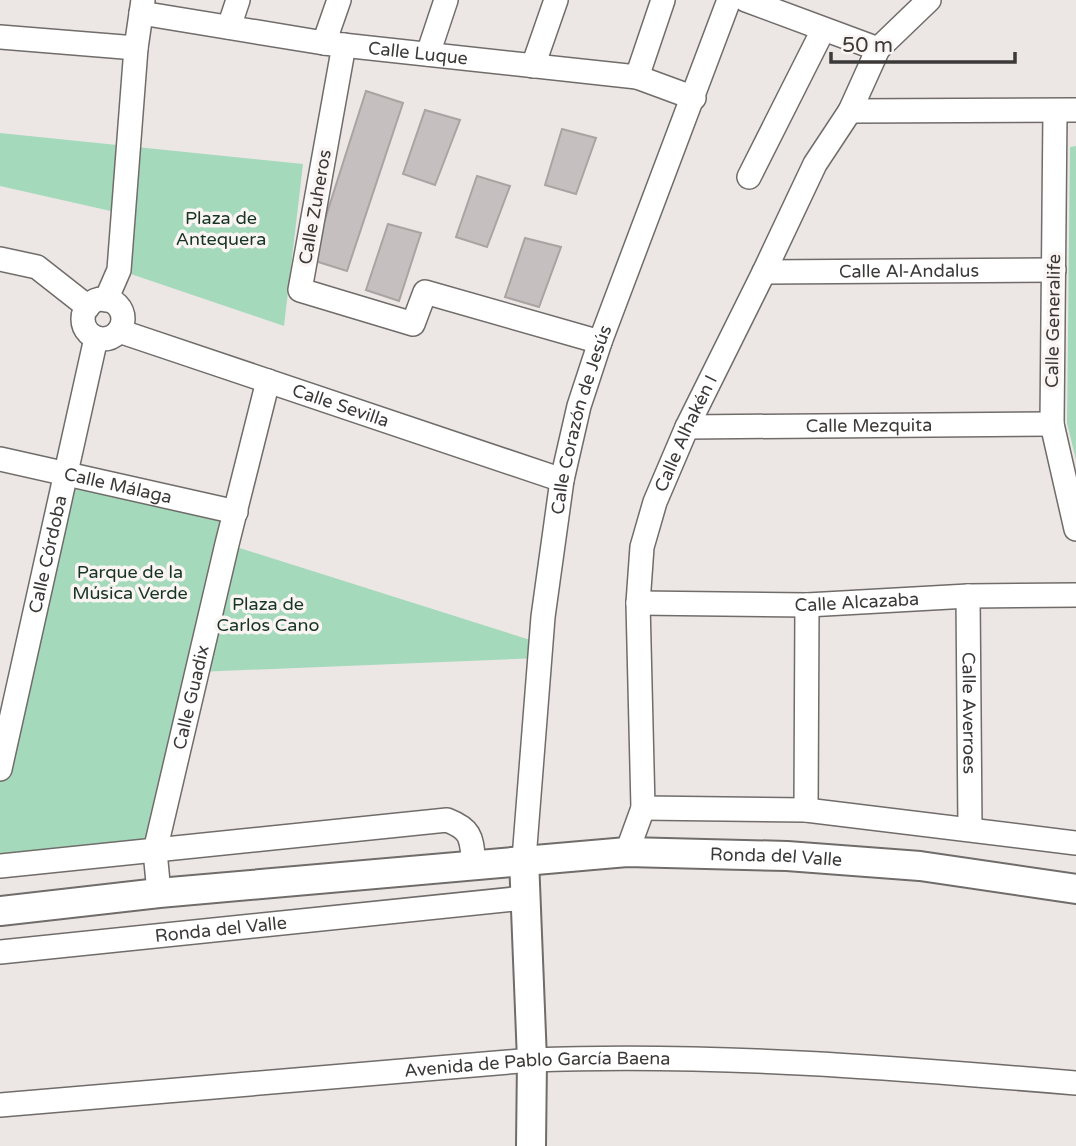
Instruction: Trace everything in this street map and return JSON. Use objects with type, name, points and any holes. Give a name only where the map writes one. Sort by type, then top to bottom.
[{"type":"street","points":[[229,27],[238,0]]},
{"type":"street","points":[[334,44],[339,0]]},
{"type":"street","points":[[428,54],[446,0]]},
{"type":"street","points":[[533,66],[556,0]]},
{"type":"street","points":[[637,77],[663,0]]},
{"type":"street","name":"Calle Corazón de Jesús","points":[[524,859],[542,617],[562,480],[579,406],[600,342],[729,0]]},
{"type":"street","points":[[746,0],[877,49],[929,0]]},
{"type":"street","points":[[0,259],[37,267],[97,303],[118,306],[122,312],[119,331],[109,338],[96,338],[86,330],[83,318],[97,303],[119,270],[136,48],[142,7]]},
{"type":"street","name":"Calle Luque","points":[[142,7],[229,27],[334,44],[637,77],[694,98]]},
{"type":"street","points":[[749,177],[823,30]]},
{"type":"street","points":[[0,37],[136,48]]},
{"type":"street","name":"Calle Zuheros","points":[[334,44],[300,290],[413,324],[425,292],[600,342]]},
{"type":"street","name":"Calle Alhakén I","points":[[627,852],[643,808],[638,603],[642,547],[655,502],[687,427],[765,272],[815,164],[850,111],[877,49]]},
{"type":"street","points":[[850,111],[1066,110]]},
{"type":"street","name":"Calle Generalife","points":[[1066,110],[1054,270],[1052,424],[1076,529]]},
{"type":"street","name":"Calle Al-Andalus","points":[[765,272],[1054,270]]},
{"type":"street","name":"Calle Sevilla","points":[[119,331],[562,480]]},
{"type":"street","name":"Calle Córdoba","points":[[0,769],[96,338]]},
{"type":"street","name":"Calle Guadix","points":[[159,893],[155,851],[268,381]]},
{"type":"street","name":"Calle Mezquita","points":[[687,427],[1052,424]]},
{"type":"street","name":"Calle Málaga","points":[[0,459],[236,512]]},
{"type":"street","name":"Calle Alcazaba","points":[[638,603],[807,605],[968,596],[1076,595]]},
{"type":"street","name":"Calle Averroes","points":[[968,596],[970,829]]},
{"type":"street","points":[[806,810],[807,605]]},
{"type":"street","points":[[643,808],[806,810],[1076,844]]},
{"type":"street","points":[[0,866],[447,820],[461,825],[471,836],[474,864]]},
{"type":"street","name":"Ronda del Valle","points":[[0,911],[159,893],[627,852],[787,856],[920,866],[1076,889]]},
{"type":"street","points":[[524,859],[533,1060],[531,1146]]},
{"type":"street","name":"Ronda del Valle","points":[[0,952],[524,898]]},
{"type":"street","name":"Avenida de Pablo García Baena","points":[[0,1105],[533,1060],[589,1058],[861,1066],[1076,1083]]},
{"type":"green space","name":"Plaza de Antequera","points":[[0,133],[303,164],[284,326],[119,270],[124,214],[0,186]]},
{"type":"green space","points":[[1076,146],[1076,460],[1067,423],[1070,147]]},
{"type":"green space","name":"Parque de la Música Verde","points":[[65,474],[236,512],[227,544],[540,643],[539,658],[197,672],[155,851],[0,866],[0,769]]},
{"type":"building","points":[[366,91],[403,103],[347,271],[312,260]]},
{"type":"building","points":[[425,110],[460,120],[435,185],[403,174]]},
{"type":"building","points":[[562,129],[596,138],[576,194],[545,185]]},
{"type":"building","points":[[477,176],[510,186],[487,247],[456,237]]},
{"type":"building","points":[[388,224],[421,233],[399,301],[366,290]]},
{"type":"building","points":[[525,238],[561,247],[539,307],[505,297]]},
{"type":"park label","name":"Plaza de Carlos Cano","points":[[268,614]]}]
